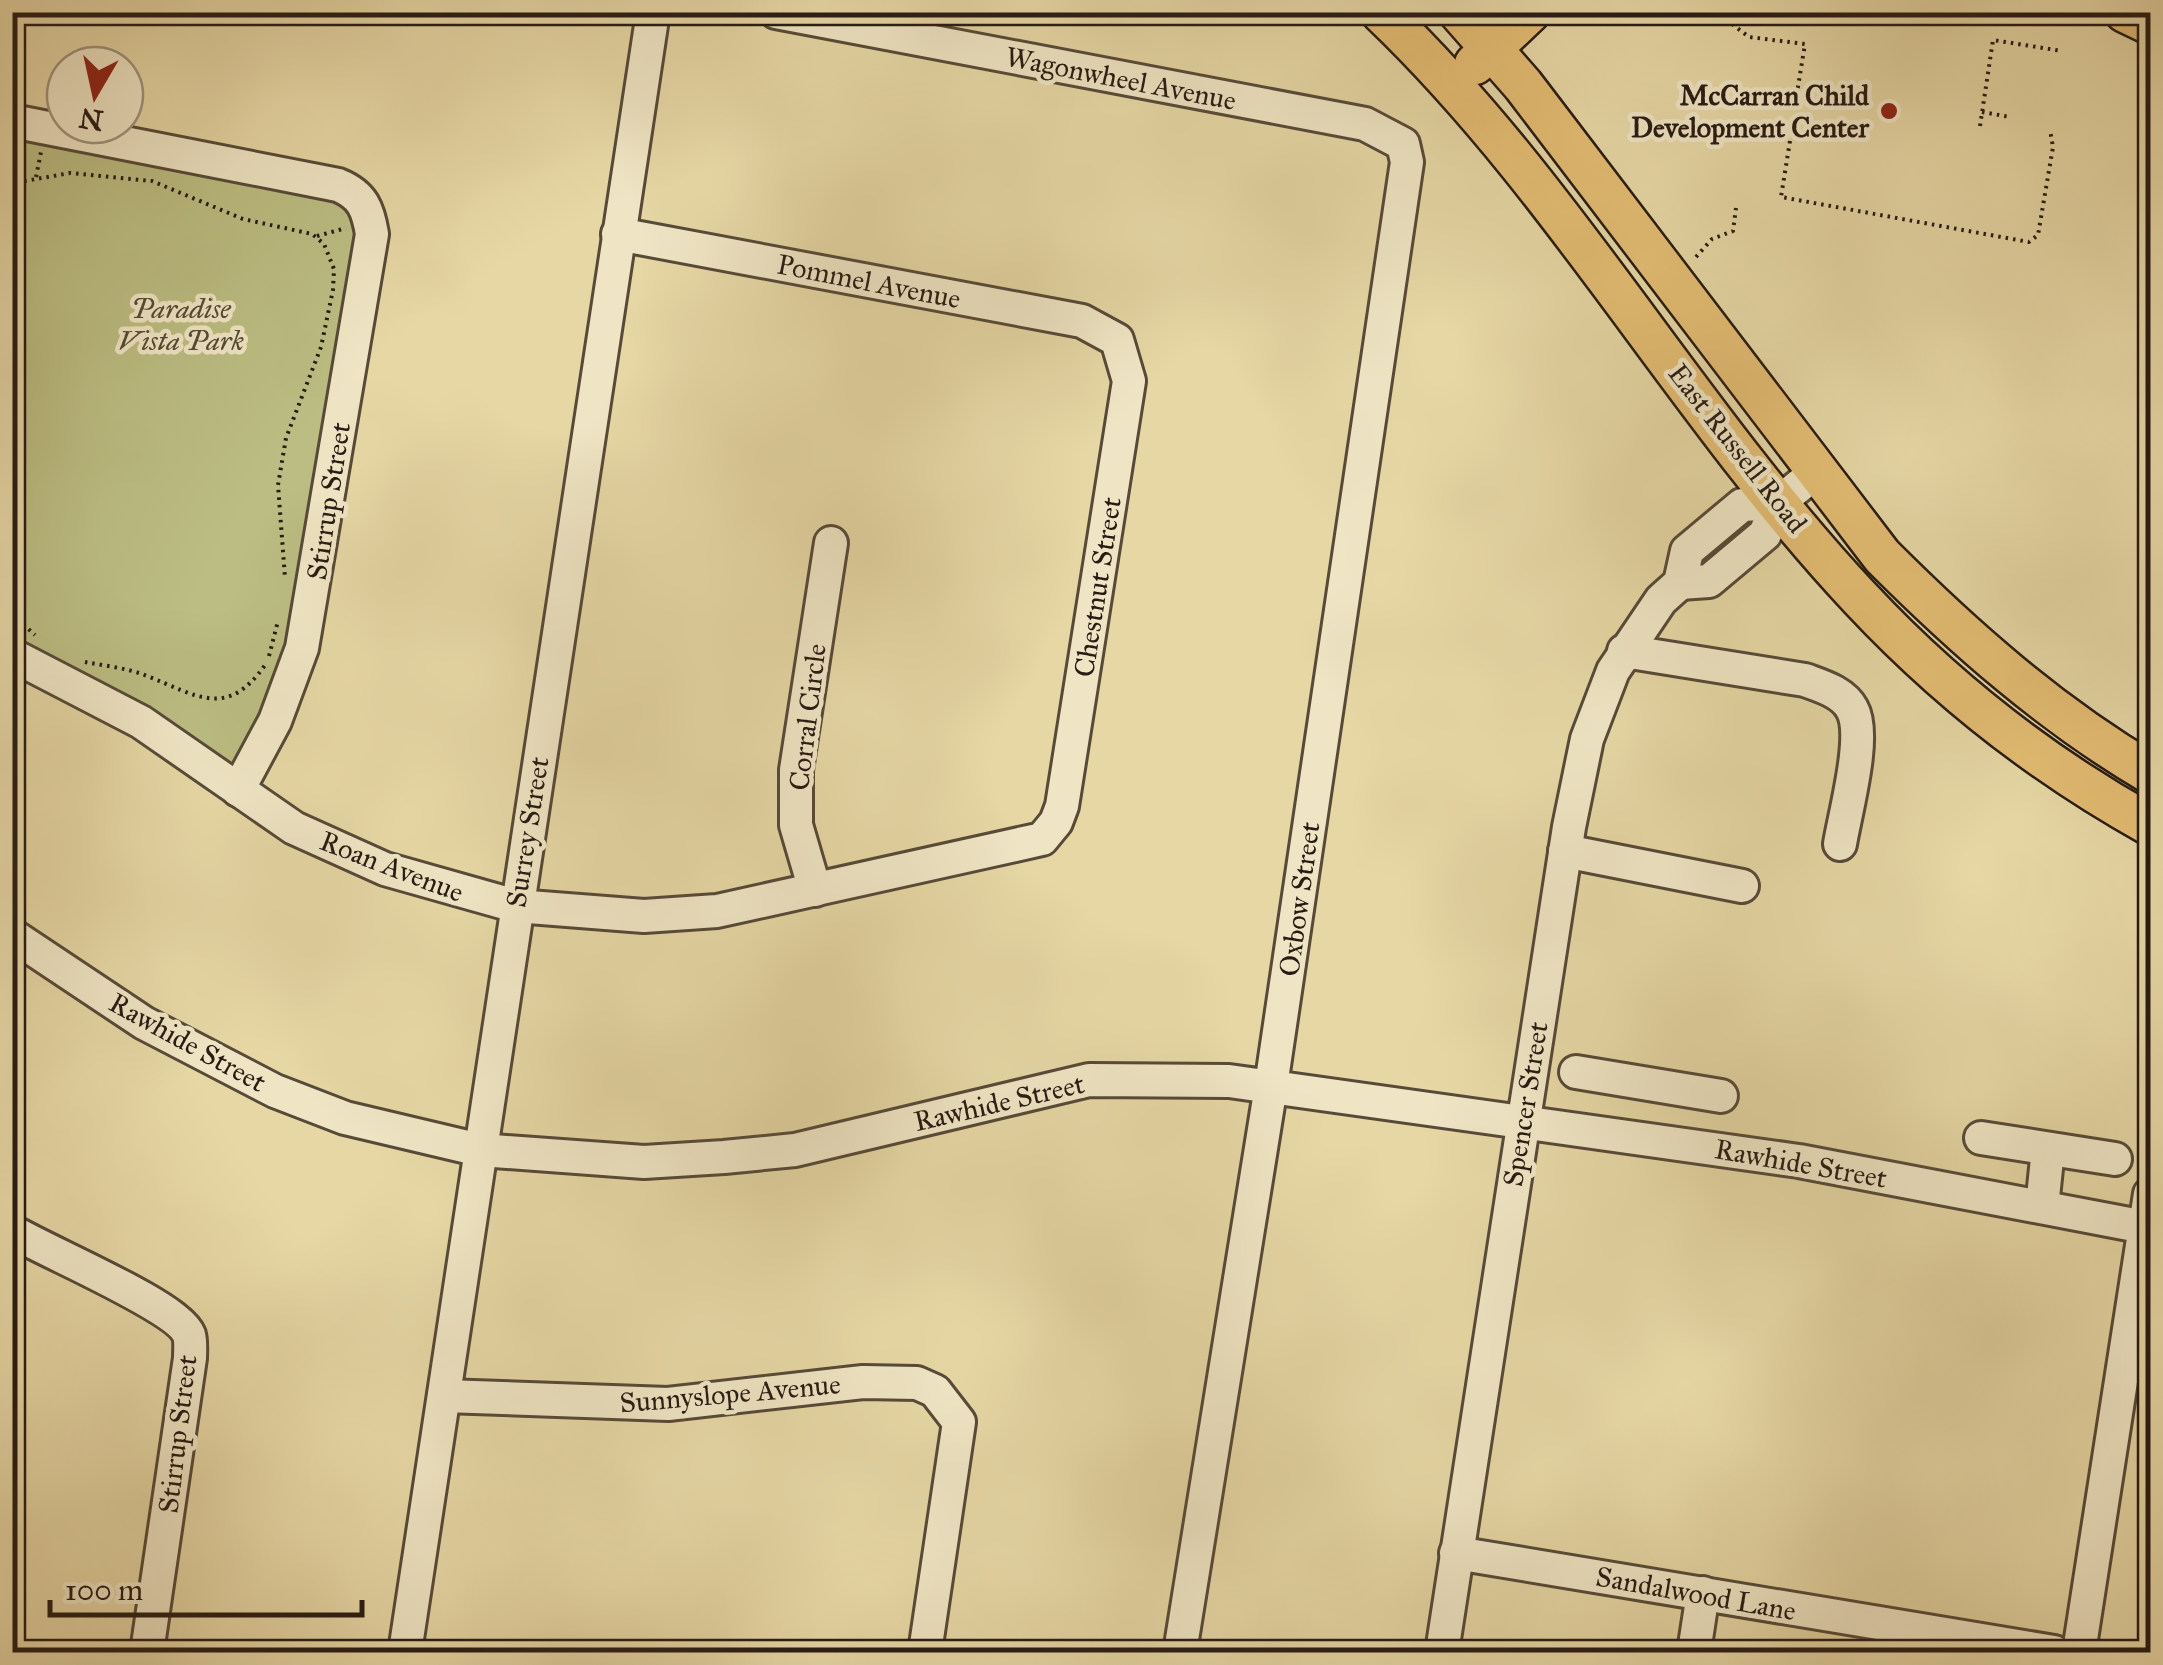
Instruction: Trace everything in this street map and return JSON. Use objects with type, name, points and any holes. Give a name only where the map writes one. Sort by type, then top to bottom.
[{"type":"main road","name":"East Russell Road","points":[[1381,12],[1442,71],[1778,503],[1859,597],[1962,696],[2074,782],[2150,826]]},
{"type":"main road","points":[[1442,71],[1473,23],[1530,12]]},
{"type":"main road","points":[[2126,12],[2150,24]]},
{"type":"main road","name":"East Russell Road","points":[[1473,23],[1882,556],[1949,623],[2038,698],[2150,773]]},
{"type":"street","name":"Surrey Street","points":[[406,1652],[652,12]]},
{"type":"street","name":"Wagonwheel Avenue","points":[[776,12],[1365,124],[1403,144]]},
{"type":"street","points":[[12,120],[338,186],[356,214]]},
{"type":"street","name":"Oxbow Street","points":[[1180,1652],[1271,1086],[1406,162],[1403,144]]},
{"type":"street","name":"Stirrup Street","points":[[238,790],[275,721],[302,648],[372,234],[356,214]]},
{"type":"street","name":"Pommel Avenue","points":[[618,234],[1082,321],[1117,340]]},
{"type":"street","name":"Chestnut Street","points":[[1048,831],[1056,822],[1066,783],[1129,381],[1117,340]]},
{"type":"street","name":"Spencer Street","points":[[1442,1652],[1565,851],[1587,738],[1624,651],[1661,600],[1680,582],[1709,582],[1765,534],[1778,503],[1816,473]]},
{"type":"street","name":"Corral Circle","points":[[815,890],[796,824],[796,770],[832,543]]},
{"type":"street","name":"Roan Avenue","points":[[26,647],[294,828],[385,869],[516,906],[644,916],[717,911],[968,853],[1032,844],[1048,831]]},
{"type":"street","points":[[1624,651],[1805,680],[1831,689],[1852,708],[1858,732],[1840,844]]},
{"type":"street","points":[[1565,851],[1742,886]]},
{"type":"street","name":"Rawhide Street","points":[[12,935],[144,1024],[243,1076],[344,1118],[480,1150],[644,1162],[724,1157],[794,1150],[1089,1080],[1229,1081],[1799,1161],[2042,1207],[2149,1216]]},
{"type":"street","points":[[1576,1072],[1721,1096]]},
{"type":"street","points":[[1646,1138],[1655,1085]]},
{"type":"street","points":[[1982,1138],[2114,1159]]},
{"type":"street","points":[[2042,1207],[2048,1149]]},
{"type":"street","points":[[2079,1652],[2149,1216]]},
{"type":"street","name":"Stirrup Street","points":[[12,1231],[46,1252],[166,1310],[188,1334],[190,1358],[148,1652]]},
{"type":"street","name":"Sunnyslope Avenue","points":[[444,1396],[668,1404],[863,1382],[918,1383],[949,1405],[958,1422],[925,1652]]},
{"type":"street","name":"Sandalwood Lane","points":[[1456,1553],[2054,1652]]},
{"type":"street","points":[[1694,1652],[1702,1594]]},
{"type":"path","points":[[1732,24],[1749,37],[1805,44],[1795,105]]},
{"type":"path","points":[[1980,126],[1993,40],[2062,51]]},
{"type":"path","points":[[1982,112],[2010,117]]},
{"type":"path","points":[[1790,141],[1781,197],[2029,242],[2038,235],[2053,147],[2050,130]]},
{"type":"path","points":[[36,177],[41,150]]},
{"type":"path","points":[[12,248],[24,183],[36,177],[110,174],[152,181],[185,191],[242,219],[317,236],[356,214]]},
{"type":"path","points":[[1696,257],[1712,239],[1733,231],[1736,208]]},
{"type":"path","points":[[284,588],[281,470],[288,432],[321,347],[333,290],[332,260],[317,236]]},
{"type":"path","points":[[70,659],[142,674],[188,697],[224,698],[245,687],[265,666],[280,610]]},
{"type":"path","points":[[12,614],[26,647]]},
{"type":"green space","name":"Paradise Vista Park","points":[[23,123],[45,127],[45,145],[136,145],[346,186],[368,213],[276,703],[228,781],[13,655],[12,199]]},
{"type":"place","name":"McCarran Child Development Center","points":[[1889,111]]}]
